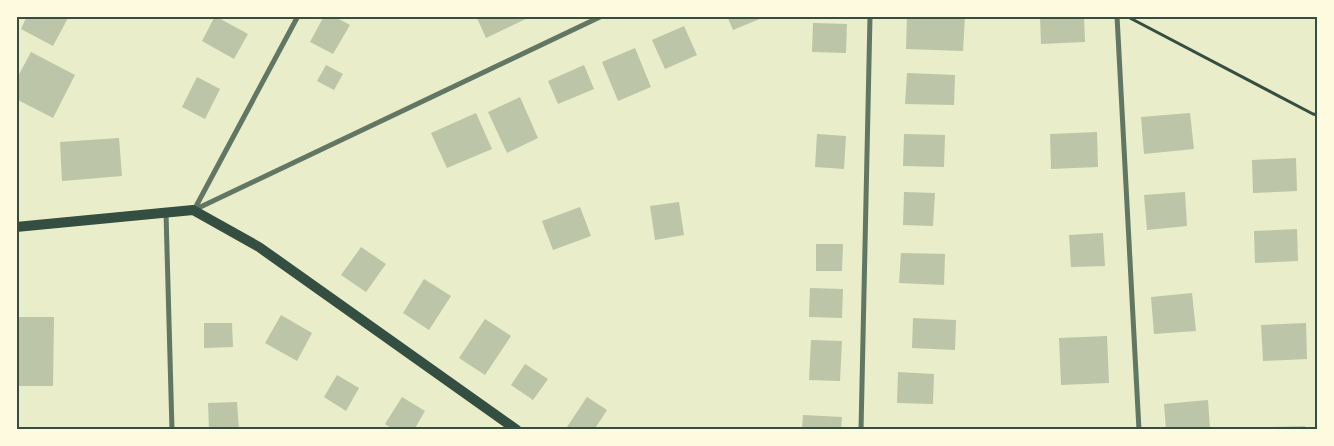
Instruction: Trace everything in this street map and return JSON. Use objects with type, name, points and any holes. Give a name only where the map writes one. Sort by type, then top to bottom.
[{"type":"main road","points":[[16,227],[194,210],[259,247],[517,430]]},
{"type":"street","points":[[194,210],[298,16]]},
{"type":"street","points":[[194,210],[602,16]]},
{"type":"street","points":[[861,430],[870,16]]},
{"type":"street","points":[[1117,16],[1139,430]]},
{"type":"street","points":[[166,213],[172,430]]},
{"type":"path","points":[[1126,16],[1318,115]]},
{"type":"building","points":[[27,16],[69,16],[53,46],[21,29]]},
{"type":"building","points":[[215,16],[248,34],[234,59],[202,41]]},
{"type":"building","points":[[324,16],[333,16],[350,25],[333,54],[310,42]]},
{"type":"building","points":[[476,16],[532,16],[486,38]]},
{"type":"building","points":[[727,16],[761,16],[762,18],[733,30]]},
{"type":"building","points":[[907,16],[965,16],[963,51],[906,49]]},
{"type":"building","points":[[1040,16],[1084,16],[1085,42],[1041,44]]},
{"type":"building","points":[[813,23],[847,24],[846,53],[812,52]]},
{"type":"building","points":[[684,26],[697,55],[665,69],[652,40]]},
{"type":"building","points":[[635,48],[651,87],[618,101],[602,62]]},
{"type":"building","points":[[31,52],[75,75],[53,118],[16,99],[16,80]]},
{"type":"building","points":[[326,65],[343,74],[334,90],[317,81]]},
{"type":"building","points":[[584,65],[594,89],[558,104],[548,81]]},
{"type":"building","points":[[907,73],[955,75],[954,105],[905,104]]},
{"type":"building","points":[[197,77],[220,89],[205,119],[182,107]]},
{"type":"building","points":[[520,97],[538,138],[507,153],[488,112]]},
{"type":"building","points":[[476,113],[492,149],[447,168],[431,133]]},
{"type":"building","points":[[1190,113],[1194,149],[1144,154],[1141,117]]},
{"type":"building","points":[[1097,132],[1098,167],[1051,169],[1050,134]]},
{"type":"building","points":[[817,134],[846,136],[844,169],[815,167]]},
{"type":"building","points":[[904,134],[945,135],[944,167],[903,166]]},
{"type":"building","points":[[119,138],[122,176],[62,181],[60,142]]},
{"type":"building","points":[[1296,158],[1297,191],[1253,193],[1252,160]]},
{"type":"building","points":[[904,192],[935,193],[933,226],[903,225]]},
{"type":"building","points":[[1185,192],[1187,226],[1147,230],[1144,195]]},
{"type":"building","points":[[679,202],[684,235],[655,240],[650,206]]},
{"type":"building","points":[[580,207],[591,236],[553,250],[542,221]]},
{"type":"building","points":[[1297,229],[1298,261],[1255,263],[1254,231]]},
{"type":"building","points":[[1103,233],[1105,266],[1071,267],[1069,235]]},
{"type":"building","points":[[816,244],[843,244],[842,271],[816,271]]},
{"type":"building","points":[[361,247],[386,264],[366,292],[341,275]]},
{"type":"building","points":[[901,253],[945,254],[944,285],[899,283]]},
{"type":"building","points":[[424,279],[451,296],[429,330],[403,313]]},
{"type":"building","points":[[810,288],[843,289],[842,318],[809,317]]},
{"type":"building","points":[[1192,293],[1196,331],[1154,334],[1151,297]]},
{"type":"building","points":[[281,315],[312,333],[297,361],[265,343]]},
{"type":"building","points":[[16,317],[54,317],[53,386],[16,386]]},
{"type":"building","points":[[913,318],[956,320],[955,350],[912,348]]},
{"type":"building","points":[[485,319],[511,336],[485,375],[459,358]]},
{"type":"building","points":[[204,323],[232,323],[233,347],[204,348]]},
{"type":"building","points":[[1306,323],[1307,359],[1263,361],[1261,325]]},
{"type":"building","points":[[1107,336],[1109,383],[1061,385],[1059,338]]},
{"type":"building","points":[[811,340],[842,341],[840,381],[809,380]]},
{"type":"building","points":[[525,364],[548,379],[533,400],[511,385]]},
{"type":"building","points":[[898,372],[934,374],[933,404],[897,403]]},
{"type":"building","points":[[337,375],[359,388],[346,411],[324,397]]},
{"type":"building","points":[[402,397],[425,411],[414,430],[394,430],[385,424]]},
{"type":"building","points":[[587,397],[607,410],[594,430],[565,430]]},
{"type":"building","points":[[1208,400],[1210,430],[1166,430],[1164,404]]},
{"type":"building","points":[[237,402],[239,430],[209,430],[208,403]]},
{"type":"building","points":[[803,415],[842,417],[841,430],[802,430]]},
{"type":"building","points":[[1305,426],[1305,430],[1269,430],[1268,427]]}]
